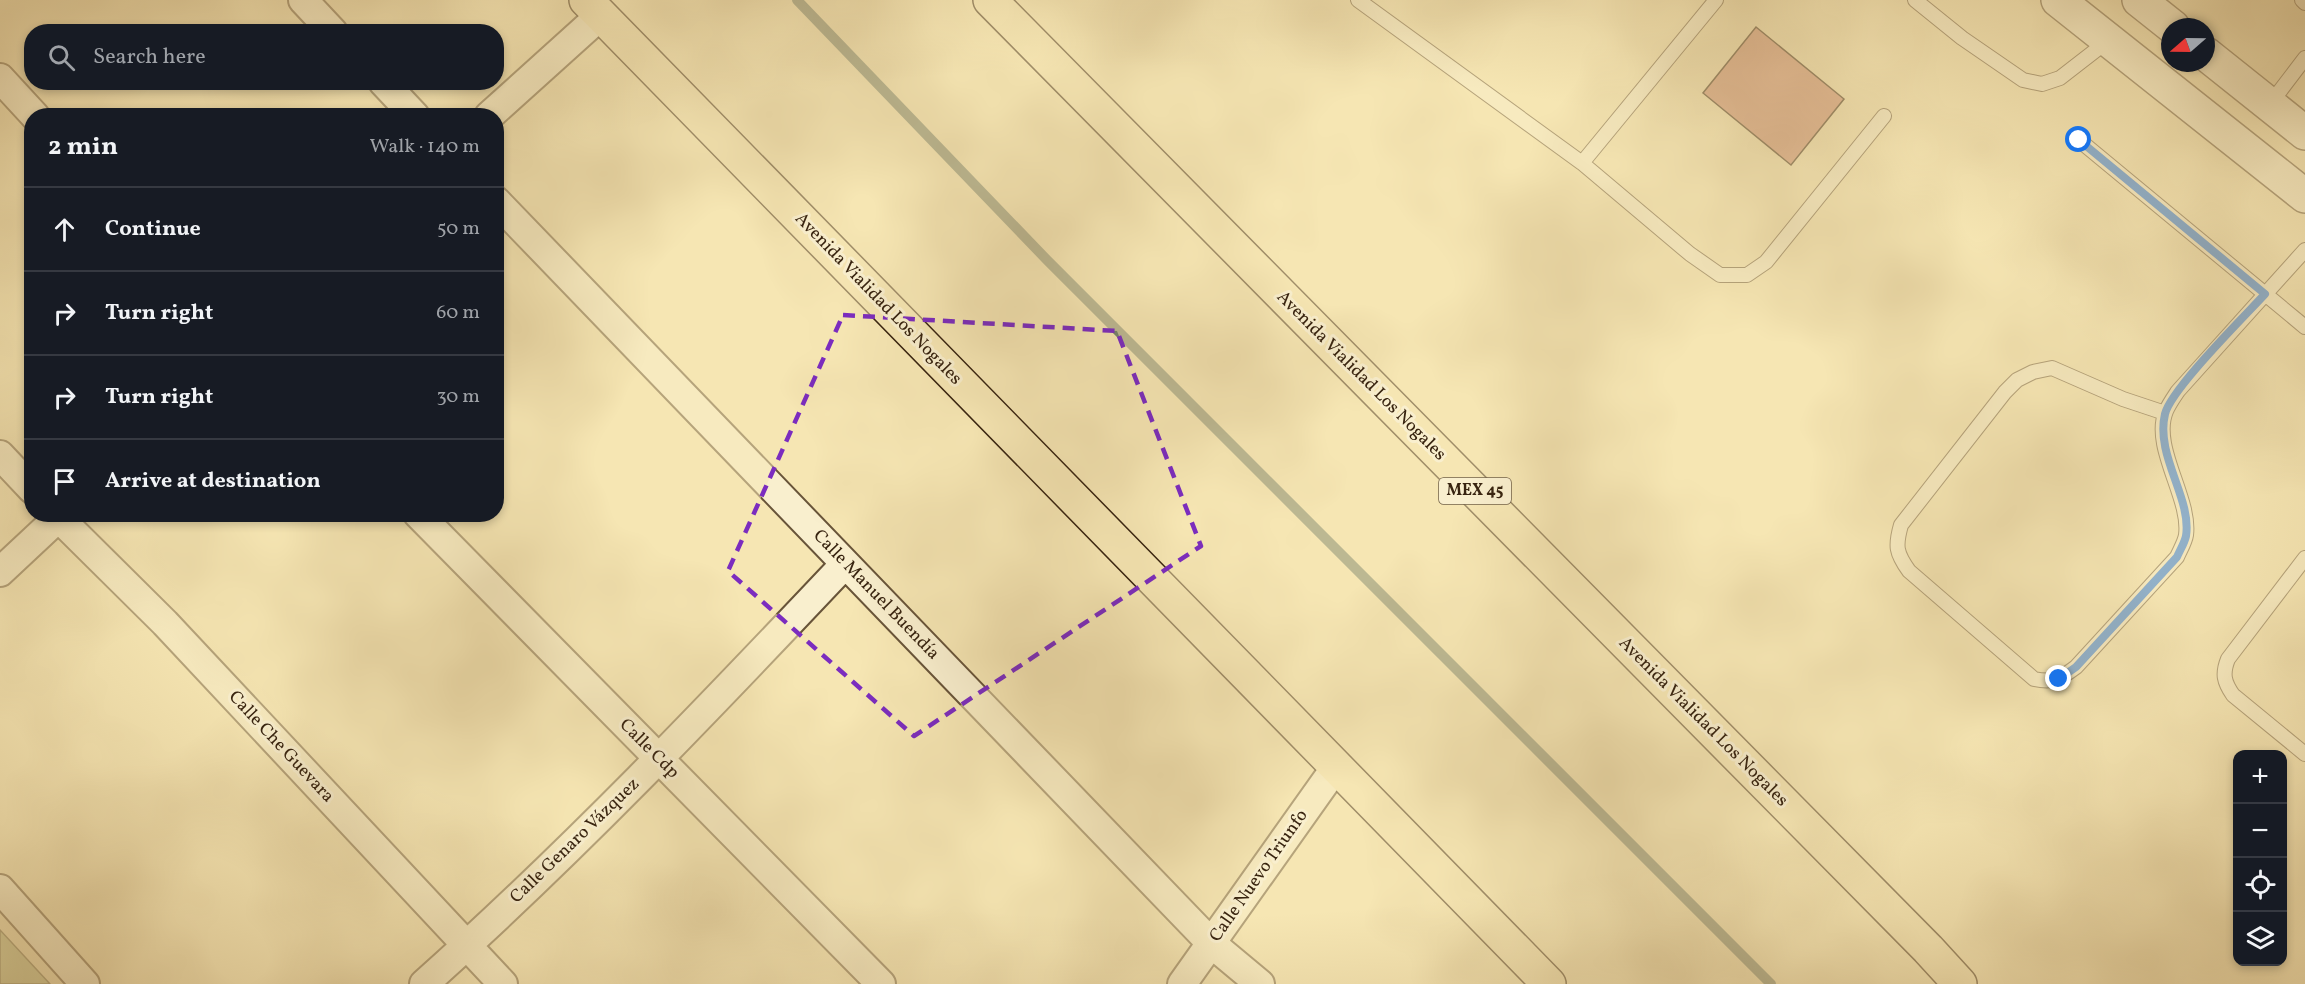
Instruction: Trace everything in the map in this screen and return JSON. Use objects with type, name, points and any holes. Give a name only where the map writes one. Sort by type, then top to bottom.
[{"type":"highway","name":"Avenida Vialidad Los Nogales","points":[[990,0],[1960,984]]},
{"type":"highway","name":"Avenida Vialidad Los Nogales","points":[[594,8],[1549,984]]},
{"type":"street","points":[[303,0],[326,24]]},
{"type":"street","points":[[2058,0],[2305,196]]},
{"type":"street","points":[[2139,0],[2162,18]]},
{"type":"street","points":[[497,108],[594,8]]},
{"type":"street","points":[[2215,61],[2305,133]]},
{"type":"street","points":[[0,78],[28,108]]},
{"type":"street","points":[[391,90],[407,108]]},
{"type":"street","name":"Calle Manuel Buendía","points":[[504,209],[1212,944],[1260,984]]},
{"type":"street","points":[[0,455],[24,480]]},
{"type":"street","points":[[0,572],[52,522]]},
{"type":"street","name":"Calle Che Guevara","points":[[64,522],[165,623],[502,984]]},
{"type":"street","name":"Calle Cdp","points":[[426,522],[881,984]]},
{"type":"street","name":"Calle Genaro Vázquez","points":[[424,984],[659,760],[845,564]]},
{"type":"street","name":"Calle Nuevo Triunfo","points":[[1182,984],[1336,767]]},
{"type":"street","points":[[0,889],[85,984]]},
{"type":"lane","points":[[1358,0],[1582,163],[1690,254],[1720,275],[1747,275],[1766,262],[1884,116]]},
{"type":"lane","points":[[1582,163],[1716,0]]},
{"type":"lane","points":[[1915,0],[1962,38],[2023,80],[2042,84],[2060,78],[2109,40]]},
{"type":"lane","points":[[2302,0],[2305,3]]},
{"type":"lane","points":[[2270,104],[2305,58]]},
{"type":"lane","points":[[2079,140],[2305,327]]},
{"type":"lane","points":[[2165,413],[2123,399],[2052,368],[2033,372],[2016,380],[1901,525],[1896,543],[1900,558],[1909,571],[2034,679],[2046,681],[2059,679],[2076,667],[2177,557],[2186,536],[2184,510],[2170,469],[2164,433],[2165,413],[2178,391],[2305,250]]},
{"type":"lane","points":[[2305,558],[2228,659],[2223,670],[2226,684],[2233,695],[2305,754]]},
{"type":"highlighted area","points":[[843,315],[1117,331],[1201,546],[914,736],[728,571]]},
{"type":"green space","points":[[0,930],[50,984],[0,984]]},
{"type":"building","points":[[1756,27],[1844,99],[1791,165],[1703,93]]},
{"type":"waterway","points":[[797,0],[1047,260],[1771,984]]},
{"type":"route","points":[[2059,679],[2076,667],[2177,557],[2186,536],[2184,510],[2170,469],[2164,433],[2165,413],[2178,391],[2265,294],[2079,140]]}]
